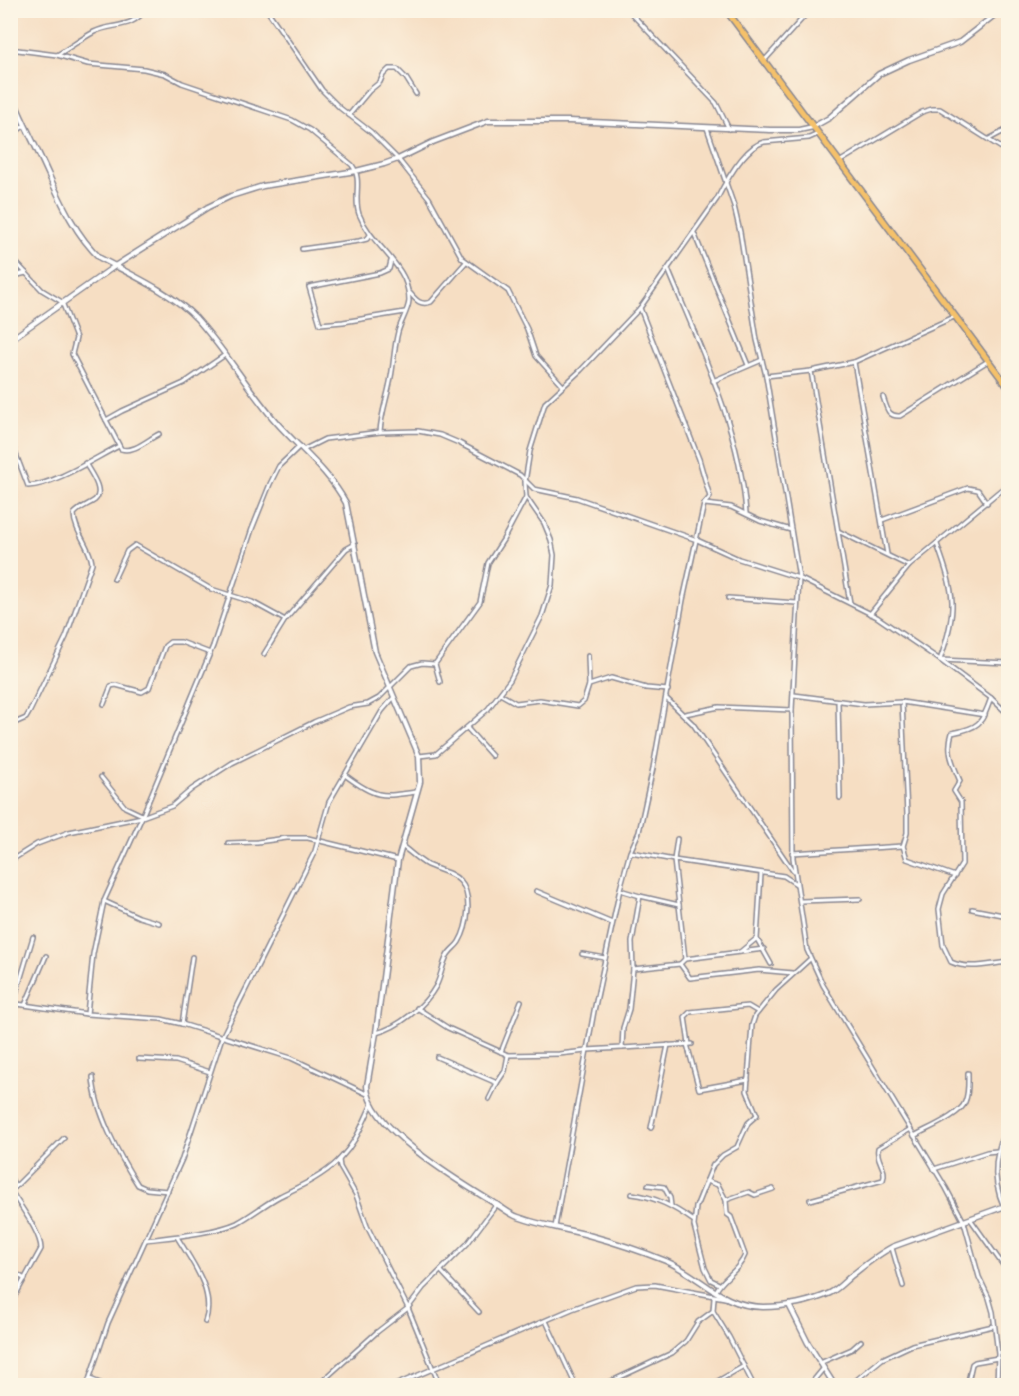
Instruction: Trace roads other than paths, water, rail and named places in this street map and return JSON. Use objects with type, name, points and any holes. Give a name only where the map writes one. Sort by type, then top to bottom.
[{"type":"main road","points":[[726,10],[1008,387]]},
{"type":"street","points":[[57,55],[95,32],[130,23],[145,10]]},
{"type":"street","points":[[267,10],[322,90],[371,132],[398,159],[429,198],[456,249],[466,262],[508,291],[527,329],[536,356],[563,386]]},
{"type":"street","points":[[764,61],[810,10]]},
{"type":"street","points":[[629,11],[716,103],[729,129]]},
{"type":"street","points":[[10,340],[115,266],[208,207],[231,196],[263,186],[356,171],[398,159],[433,142],[488,121],[729,129],[799,130],[813,127],[829,117],[879,74],[960,42],[1000,11],[1008,15]]},
{"type":"street","points":[[10,49],[57,55],[88,64],[144,69],[165,74],[182,83],[292,120],[335,149],[356,171],[359,215],[370,235],[404,278],[408,291],[409,300],[395,345],[380,432]]},
{"type":"street","points":[[350,115],[389,69],[397,69],[416,94]]},
{"type":"street","points":[[10,90],[80,236],[100,258],[176,301],[196,317],[255,396],[278,424],[303,447],[346,503],[375,652],[419,756],[420,782],[398,860],[367,1094],[372,1104],[413,1149],[514,1216],[590,1236],[667,1262],[690,1274],[715,1295]]},
{"type":"street","points":[[839,162],[922,112],[932,109],[940,109],[1008,152]]},
{"type":"street","points":[[10,136],[25,125]]},
{"type":"street","points":[[707,128],[740,232],[799,578],[792,710],[792,852],[796,884],[801,901],[804,934],[810,959],[964,1222],[979,1277],[993,1312],[998,1358],[998,1386]]},
{"type":"street","points":[[990,139],[1008,129]]},
{"type":"street","points":[[435,664],[480,602],[488,563],[526,497],[525,482],[530,451],[545,403],[581,370],[640,308],[749,150],[757,143],[808,138],[818,134]]},
{"type":"street","points":[[694,232],[748,365]]},
{"type":"street","points":[[302,249],[359,241],[367,239],[370,235]]},
{"type":"street","points":[[10,256],[42,291],[62,302],[75,338],[72,354],[119,446],[124,450],[136,448],[159,434]]},
{"type":"street","points":[[391,261],[389,269],[380,273],[309,287],[320,324],[405,312]]},
{"type":"street","points":[[408,291],[418,302],[425,304],[431,302],[466,262]]},
{"type":"street","points":[[668,269],[713,381],[739,458],[747,513]]},
{"type":"street","points":[[10,272],[18,275],[26,273]]},
{"type":"street","points":[[555,1227],[586,1050],[612,923],[630,852],[639,832],[668,690],[683,600],[704,504],[710,497],[707,482],[640,308]]},
{"type":"street","points":[[766,376],[854,363],[956,316]]},
{"type":"street","points":[[106,420],[184,384],[225,354]]},
{"type":"street","points":[[713,381],[762,360]]},
{"type":"street","points":[[884,397],[888,412],[894,416],[900,416],[989,360]]},
{"type":"street","points":[[854,363],[887,554]]},
{"type":"street","points":[[811,371],[850,603]]},
{"type":"street","points":[[87,1014],[93,954],[104,901],[210,653],[252,529],[270,484],[279,466],[303,447],[325,439],[380,432],[418,431],[440,435],[520,475],[534,489],[577,498],[697,540],[740,559],[799,578],[870,614],[940,660],[991,698],[1008,714]]},
{"type":"street","points":[[10,439],[28,486],[38,486],[52,480],[119,446]]},
{"type":"street","points":[[10,725],[26,718],[30,711],[66,637],[92,563],[91,555],[74,521],[74,514],[97,499],[99,494],[99,489],[85,463]]},
{"type":"street","points":[[870,614],[909,566],[1008,484]]},
{"type":"street","points":[[882,520],[968,488],[978,490],[987,502]]},
{"type":"street","points":[[419,756],[436,754],[488,709],[510,680],[542,616],[550,593],[554,555],[550,536],[542,519],[526,497]]},
{"type":"street","points":[[704,504],[731,507],[760,521],[791,530]]},
{"type":"street","points":[[838,531],[909,566]]},
{"type":"street","points":[[264,654],[285,620],[346,549],[355,544]]},
{"type":"street","points":[[937,544],[950,580],[953,601],[950,629],[940,660]]},
{"type":"street","points":[[114,579],[127,551],[135,545],[211,589],[252,602],[285,620]]},
{"type":"street","points":[[728,598],[796,603]]},
{"type":"street","points":[[104,704],[111,686],[116,684],[142,692],[146,691],[165,646],[170,642],[181,642],[210,653]]},
{"type":"street","points":[[500,694],[516,703],[540,700],[578,705],[584,701],[589,685],[588,656]]},
{"type":"street","points":[[940,660],[1008,663]]},
{"type":"street","points":[[10,861],[37,844],[69,832],[142,816],[172,806],[192,789],[231,763],[314,722],[349,707],[368,704],[390,689],[411,666],[422,663],[435,664]]},
{"type":"street","points":[[435,664],[440,682]]},
{"type":"street","points":[[589,685],[611,678],[646,688],[668,690]]},
{"type":"street","points":[[793,695],[864,704],[902,702],[985,716]]},
{"type":"street","points":[[87,1386],[108,1323],[186,1150],[222,1037],[315,851],[329,802],[382,711],[394,697]]},
{"type":"street","points":[[666,697],[685,714],[794,873]]},
{"type":"street","points":[[991,698],[985,716],[973,729],[952,733],[951,737],[949,751],[960,781],[954,791],[961,802],[962,864],[943,894],[939,909],[943,945],[951,962],[959,965],[980,966],[1008,962]]},
{"type":"street","points":[[838,700],[840,798]]},
{"type":"street","points":[[902,702],[907,814],[907,833],[903,846],[908,859],[955,876]]},
{"type":"street","points":[[685,714],[719,707],[792,710]]},
{"type":"street","points":[[467,728],[492,756]]},
{"type":"street","points":[[345,775],[364,790],[378,795],[417,792]]},
{"type":"street","points":[[101,777],[125,807],[142,816]]},
{"type":"street","points":[[228,843],[238,844],[287,838],[318,839],[341,847],[398,860]]},
{"type":"street","points":[[677,839],[674,860],[685,959]]},
{"type":"street","points":[[376,1033],[386,1031],[417,1008],[436,986],[446,957],[461,938],[467,921],[468,906],[461,881],[452,874],[428,865],[401,845]]},
{"type":"street","points":[[792,852],[903,846]]},
{"type":"street","points":[[630,852],[784,876],[796,884]]},
{"type":"street","points":[[761,874],[757,938],[771,964]]},
{"type":"street","points":[[620,889],[679,905]]},
{"type":"street","points":[[536,891],[612,923]]},
{"type":"street","points":[[622,1048],[622,1028],[629,1009],[633,969],[632,942],[640,896]]},
{"type":"street","points":[[801,901],[860,899]]},
{"type":"street","points":[[104,901],[139,917],[159,923]]},
{"type":"street","points":[[972,909],[1008,915]]},
{"type":"street","points":[[33,937],[12,1003],[87,1014],[150,1018],[182,1024],[291,1058],[367,1094]]},
{"type":"street","points":[[739,953],[757,938]]},
{"type":"street","points":[[633,969],[680,964],[685,959],[764,949]]},
{"type":"street","points":[[582,954],[605,958]]},
{"type":"street","points":[[25,1005],[46,956]]},
{"type":"street","points":[[182,1024],[192,957]]},
{"type":"street","points":[[719,1284],[711,1280],[705,1268],[694,1221],[696,1207],[713,1165],[723,1155],[737,1147],[748,1123],[757,1115],[747,1091],[752,1025],[758,1012],[776,990],[810,959]]},
{"type":"street","points":[[680,964],[690,978],[759,970],[793,973]]},
{"type":"street","points":[[501,1052],[521,1001]]},
{"type":"street","points":[[748,1080],[699,1089],[685,1017],[690,1012],[748,1006],[758,1012]]},
{"type":"street","points":[[417,1008],[448,1028],[508,1055],[559,1054],[586,1050],[689,1044]]},
{"type":"street","points":[[651,1128],[668,1045]]},
{"type":"street","points":[[489,1099],[505,1071],[508,1055]]},
{"type":"street","points":[[437,1057],[497,1083]]},
{"type":"street","points":[[139,1059],[176,1061],[210,1072]]},
{"type":"street","points":[[914,1136],[958,1112],[965,1105],[968,1094],[968,1073]]},
{"type":"street","points":[[93,1077],[95,1095],[110,1135],[123,1162],[138,1185],[147,1189],[168,1191]]},
{"type":"street","points":[[146,1240],[177,1237],[235,1224],[269,1202],[318,1177],[339,1160],[360,1132],[372,1104]]},
{"type":"street","points":[[393,1386],[599,1298],[636,1286],[655,1285],[715,1295],[747,1306],[789,1305],[817,1299],[831,1292],[892,1246],[1006,1206],[996,1182],[997,1151],[1008,1120]]},
{"type":"street","points":[[810,1200],[883,1180],[885,1176],[878,1157],[878,1148],[909,1130]]},
{"type":"street","points":[[10,1305],[42,1249],[42,1243],[11,1191],[64,1138]]},
{"type":"street","points":[[934,1170],[987,1152],[997,1151]]},
{"type":"street","points":[[339,1160],[340,1167],[356,1194],[367,1226],[408,1308],[440,1386]]},
{"type":"street","points":[[10,1176],[15,1187]]},
{"type":"street","points":[[706,1181],[718,1185],[726,1200],[727,1214],[731,1217],[745,1255],[741,1264],[719,1284],[713,1311],[754,1386]]},
{"type":"street","points":[[648,1185],[663,1188],[670,1198],[671,1206]]},
{"type":"street","points":[[726,1200],[749,1192],[755,1195],[773,1189]]},
{"type":"street","points":[[632,1194],[650,1196],[694,1221]]},
{"type":"street","points":[[317,1386],[377,1332],[408,1308],[423,1288],[467,1244],[497,1204]]},
{"type":"street","points":[[971,1220],[1008,1272]]},
{"type":"street","points":[[177,1237],[202,1281],[209,1310],[205,1322]]},
{"type":"street","points":[[892,1246],[903,1286]]},
{"type":"street","points":[[10,1270],[25,1279]]},
{"type":"street","points":[[441,1271],[479,1312]]},
{"type":"street","points":[[789,1305],[797,1323],[835,1386]]},
{"type":"street","points":[[601,1386],[672,1353],[686,1341],[701,1319],[713,1311]]},
{"type":"street","points":[[546,1321],[576,1386]]},
{"type":"street","points":[[849,1386],[882,1359],[912,1345],[993,1326]]},
{"type":"street","points":[[820,1363],[852,1349],[861,1341]]},
{"type":"street","points":[[967,1386],[972,1364],[998,1358]]},
{"type":"street","points":[[709,1386],[744,1366]]},
{"type":"street","points":[[809,1386],[824,1369]]},
{"type":"street","points":[[90,1379],[107,1386]]}]
